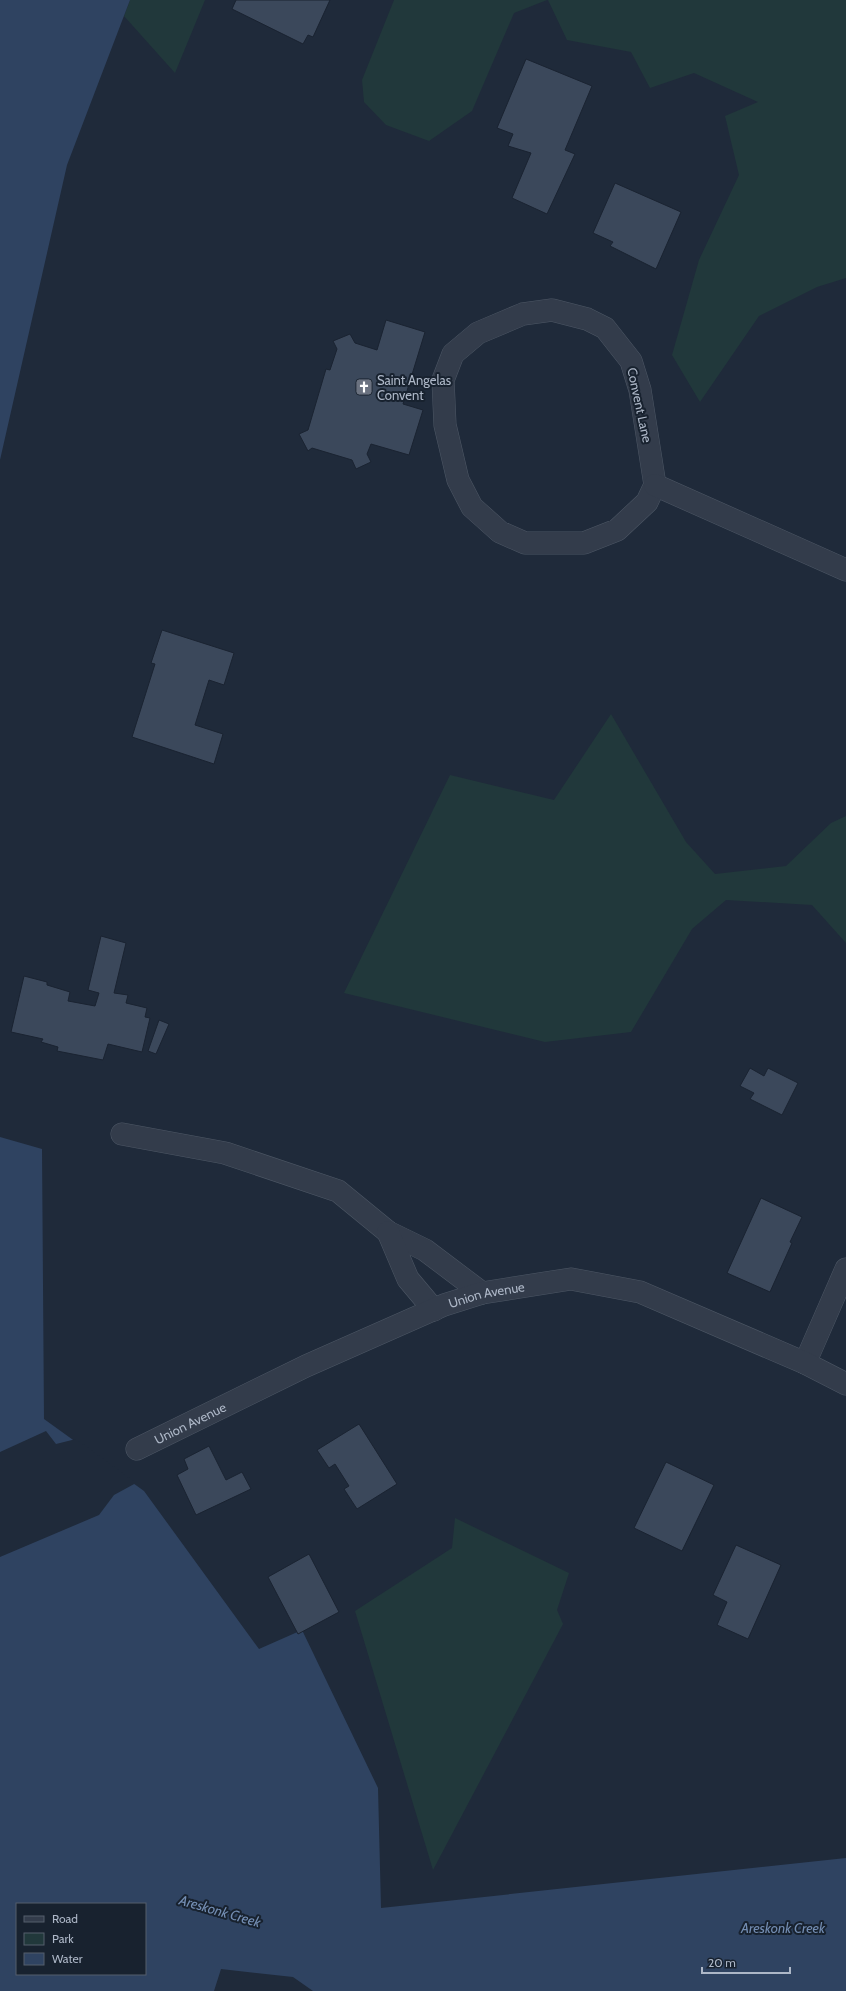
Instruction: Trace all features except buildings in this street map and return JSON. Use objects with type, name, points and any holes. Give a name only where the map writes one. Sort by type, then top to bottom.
[{"type":"street","name":"Convent Lane","points":[[552,310],[588,319],[605,328],[631,361],[640,390],[655,485],[647,502],[617,530],[584,543],[525,543],[500,532],[472,507],[458,480],[445,425],[443,380],[453,354],[478,333],[523,314],[552,310]]},
{"type":"street","points":[[655,485],[846,570]]},
{"type":"street","points":[[122,1134],[225,1154],[338,1191],[388,1232],[425,1250],[482,1293]]},
{"type":"street","points":[[388,1232],[408,1279],[434,1310]]},
{"type":"street","points":[[805,1363],[846,1269]]},
{"type":"street","name":"Union Avenue","points":[[138,1449],[306,1366],[434,1310],[482,1293],[571,1279],[640,1292],[805,1363],[846,1384]]},
{"type":"green space","points":[[130,0],[205,0],[175,73],[124,16]]},
{"type":"green space","points":[[394,0],[547,0],[514,13],[472,111],[429,141],[386,125],[364,102],[362,80]]},
{"type":"green space","points":[[548,0],[846,0],[846,278],[817,287],[759,316],[700,402],[672,355],[699,260],[739,175],[725,116],[758,102],[694,73],[650,88],[631,52],[567,40]]},
{"type":"green space","points":[[611,714],[686,842],[715,874],[786,866],[831,823],[846,816],[846,943],[812,905],[726,900],[692,929],[631,1032],[545,1042],[344,993],[450,775],[554,800]]},
{"type":"green space","points":[[455,1518],[569,1573],[557,1610],[563,1624],[433,1870],[355,1611],[452,1548]]},
{"type":"water","points":[[0,0],[130,0],[67,165],[0,460]]},
{"type":"water","name":"Areskonk Creek","points":[[0,1137],[42,1149],[44,1419],[144,1491],[259,1649],[302,1630],[378,1788],[381,1908],[846,1858],[846,1991],[313,1991],[293,1977],[221,1969],[214,1991],[0,1991]]},
{"type":"pier","points":[[46,1431],[56,1444],[76,1439],[136,1483],[114,1495],[99,1515],[0,1557],[0,1452]]},
{"type":"place","name":"Saint Angelas Convent","points":[[364,387]]}]
